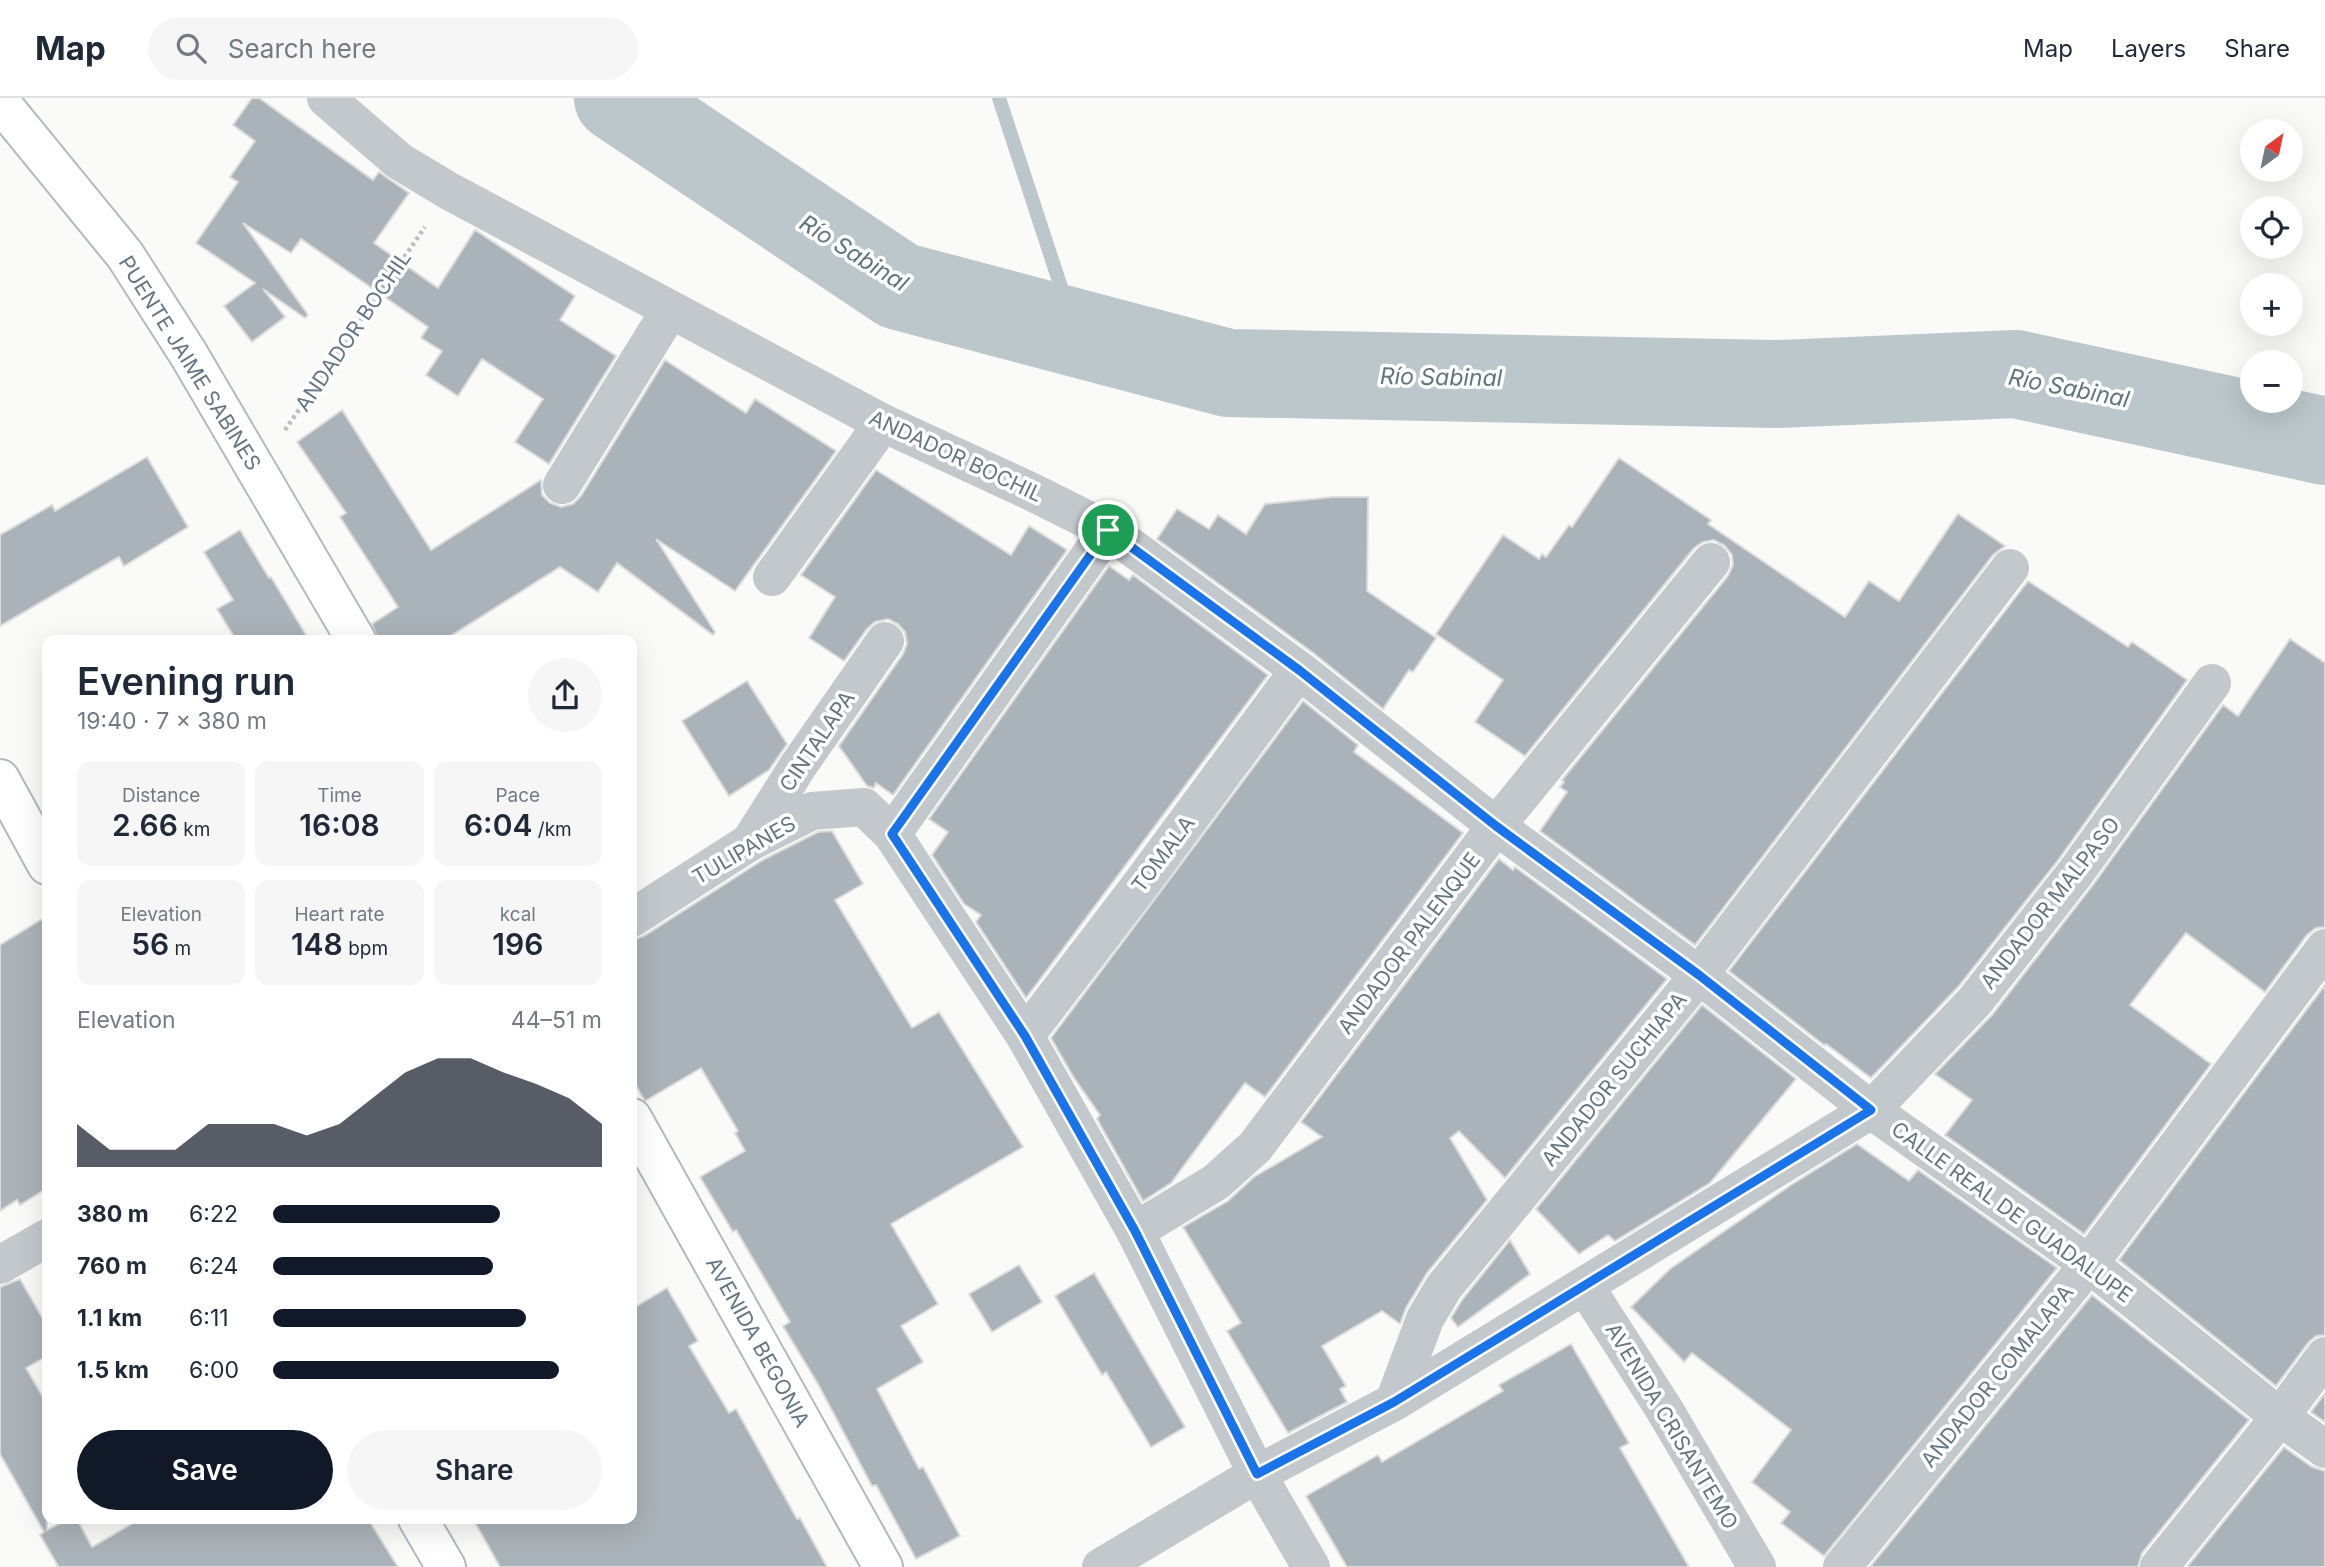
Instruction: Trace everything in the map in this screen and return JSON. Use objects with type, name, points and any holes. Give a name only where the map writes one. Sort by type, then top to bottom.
[{"type":"main road","name":"PUENTE JAIME SABINES","points":[[0,102],[125,255],[189,355],[353,635]]},
{"type":"main road","points":[[0,779],[42,856]]},
{"type":"main road","name":"AVENIDA BEGONIA","points":[[637,1127],[883,1567]]},
{"type":"main road","points":[[421,1524],[446,1567]]},
{"type":"street","name":"ANDADOR BOCHIL","points":[[326,98],[399,161],[449,191],[883,422],[1108,530],[1299,670],[1496,826],[1699,975]]},
{"type":"street","points":[[562,485],[670,310]]},
{"type":"street","points":[[772,577],[883,422]]},
{"type":"street","points":[[1108,530],[892,834],[1025,1036],[1135,1231],[1257,1474],[1311,1567]]},
{"type":"street","name":"ANDADOR PALENQUE","points":[[1135,1231],[1216,1182],[1255,1147],[1496,826],[1710,562]]},
{"type":"street","name":"ANDADOR SUCHIAPA","points":[[1394,1402],[1425,1320],[1444,1287],[1699,975],[2010,568]]},
{"type":"street","name":"CINTALAPA","points":[[750,842],[798,766],[885,641]]},
{"type":"street","name":"TOMALA","points":[[1025,1036],[1299,670]]},
{"type":"street","name":"ANDADOR MALPASO","points":[[1101,1567],[1257,1474],[1394,1402],[1871,1110],[1975,1001],[2076,872],[2212,683]]},
{"type":"street","name":"TULIPANES","points":[[637,915],[750,842],[811,811],[864,807],[892,834]]},
{"type":"street","name":"ANDADOR COMALAPA","points":[[1842,1567],[2089,1264],[2325,948]]},
{"type":"street","name":"CALLE REAL DE GUADALUPE","points":[[1699,975],[1871,1110],[2089,1264],[2280,1417],[2325,1449]]},
{"type":"street","points":[[0,1265],[42,1241]]},
{"type":"street","name":"AVENIDA CRISANTEMO","points":[[1585,1286],[1664,1409],[1757,1567]]},
{"type":"street","points":[[2159,1567],[2280,1417],[2325,1356]]},
{"type":"path","name":"ANDADOR BOCHIL","points":[[257,471],[449,191]]},
{"type":"building","points":[[252,98],[259,98],[373,180],[379,172],[409,193],[374,243],[438,288],[475,230],[575,296],[560,320],[616,356],[549,464],[515,442],[543,399],[482,359],[458,396],[426,375],[442,351],[421,338],[428,327],[301,239],[291,253],[243,223],[308,315],[305,318],[263,289],[285,317],[252,342],[224,306],[255,283],[196,243],[238,182],[230,177],[255,141],[233,125]]},
{"type":"building","points":[[665,360],[746,413],[755,399],[836,451],[735,591],[656,539],[715,632],[713,635],[617,563],[598,592],[560,567],[452,635],[376,635],[372,624],[398,607],[340,517],[346,513],[297,442],[342,410],[431,550],[541,480],[542,495],[550,503],[561,507],[573,504],[581,496]]},
{"type":"building","points":[[147,457],[188,527],[124,566],[119,557],[0,626],[0,535],[52,505],[55,511]]},
{"type":"building","points":[[1619,458],[1711,520],[1708,524],[1845,617],[1869,581],[1899,601],[1958,514],[2005,546],[1993,555],[1695,945],[1540,831],[1567,792],[1560,787],[1564,782],[1562,780],[1728,576],[1733,565],[1732,555],[1725,546],[1714,540],[1703,542],[1694,548],[1525,756],[1475,722],[1503,680],[1436,634],[1503,535],[1539,559],[1542,554],[1546,557],[1569,525],[1572,527]]},
{"type":"building","points":[[876,470],[1011,555],[1029,526],[1067,550],[893,795],[876,783],[874,788],[867,786],[839,746],[903,654],[907,644],[905,632],[898,624],[888,619],[875,622],[844,661],[809,638],[835,597],[801,575]]},
{"type":"building","points":[[1333,497],[1368,497],[1367,591],[1436,638],[1413,672],[1409,670],[1383,709],[1312,652],[1157,539],[1177,509],[1209,529],[1218,515],[1246,534],[1265,504]]},
{"type":"building","points":[[240,530],[306,635],[233,635],[217,609],[233,600],[204,552]]},
{"type":"building","points":[[1109,566],[1129,580],[1133,575],[1268,675],[1026,998],[976,922],[981,915],[964,904],[932,855],[948,832],[929,819]]},
{"type":"building","points":[[2028,581],[2128,647],[2132,642],[2187,680],[2059,859],[1958,987],[1871,1078],[1729,971]]},
{"type":"building","points":[[2290,639],[2325,663],[2325,927],[2316,928],[2307,935],[2265,992],[2186,933],[2130,1005],[2211,1064],[2084,1234],[1945,1135],[1972,1100],[1935,1074],[1992,1015],[2093,885],[2223,705],[2238,716]]},
{"type":"building","points":[[747,681],[787,744],[769,770],[729,796],[682,721]]},
{"type":"building","points":[[1303,701],[1358,745],[1354,752],[1463,833],[1265,1097],[1245,1083],[1171,1183],[1143,1201],[1097,1119],[1100,1115],[1051,1038]]},
{"type":"building","points":[[832,831],[863,884],[835,900],[912,1028],[939,1012],[1023,1147],[891,1224],[938,1304],[901,1326],[923,1362],[877,1389],[919,1469],[923,1467],[960,1536],[916,1559],[783,1326],[790,1322],[736,1230],[733,1232],[700,1177],[745,1151],[735,1133],[738,1131],[701,1068],[645,1101],[637,1087],[637,938],[761,861],[818,832]]},
{"type":"building","points":[[1499,859],[1513,870],[1515,867],[1667,979],[1505,1178],[1459,1131],[1450,1138],[1487,1200],[1427,1273],[1406,1308],[1400,1324],[1382,1311],[1322,1346],[1346,1386],[1340,1389],[1347,1402],[1288,1433],[1227,1331],[1241,1323],[1183,1227],[1228,1201],[1254,1177],[1322,1137],[1301,1122]]},
{"type":"building","points":[[42,919],[42,1191],[20,1205],[17,1200],[0,1211],[0,945]]},
{"type":"building","points":[[2325,985],[2325,1335],[2316,1336],[2308,1343],[2276,1386],[2119,1260]]},
{"type":"building","points":[[1702,1005],[1796,1079],[1710,1183],[1615,1241],[1608,1235],[1579,1254],[1536,1209]]},
{"type":"building","points":[[1857,1144],[1909,1181],[1918,1170],[2057,1268],[1824,1556],[1781,1523],[1790,1512],[1752,1482],[1791,1430],[1692,1353],[1684,1362],[1631,1307],[1670,1269],[1791,1185]]},
{"type":"building","points":[[1510,1240],[1530,1274],[1458,1327],[1451,1318]]},
{"type":"building","points":[[1019,1265],[1042,1302],[992,1332],[969,1294]]},
{"type":"building","points":[[1094,1273],[1185,1427],[1151,1447],[1106,1372],[1102,1375],[1055,1296]]},
{"type":"building","points":[[20,1279],[42,1317],[42,1359],[26,1368],[42,1395],[42,1524],[47,1524],[47,1530],[58,1524],[80,1524],[92,1547],[131,1524],[371,1524],[398,1567],[56,1567],[58,1566],[40,1535],[44,1532],[0,1454],[0,1287]]},
{"type":"building","points":[[667,1288],[698,1341],[689,1346],[729,1413],[736,1409],[827,1567],[500,1567],[476,1524],[637,1524],[637,1306]]},
{"type":"building","points":[[2092,1295],[2249,1420],[2142,1553],[2138,1567],[1870,1567]]},
{"type":"building","points":[[1571,1344],[1629,1443],[1620,1448],[1689,1567],[1347,1567],[1306,1496],[1378,1455],[1382,1462],[1503,1391],[1499,1385]]},
{"type":"building","points":[[2325,1393],[2325,1422],[2311,1412]]},
{"type":"building","points":[[2284,1447],[2312,1467],[2325,1471],[2325,1567],[2187,1567]]},
{"type":"waterway","name":"Río Sabinal","points":[[618,98],[899,286],[1228,373],[1776,384],[2016,374],[2325,441]]},
{"type":"waterway","points":[[999,98],[1076,333]]},
{"type":"route","points":[[1108,530],[1299,670],[1496,826],[1699,975],[1871,1110],[1394,1402],[1257,1474],[1135,1231],[1025,1036],[892,834],[1108,530]]}]
